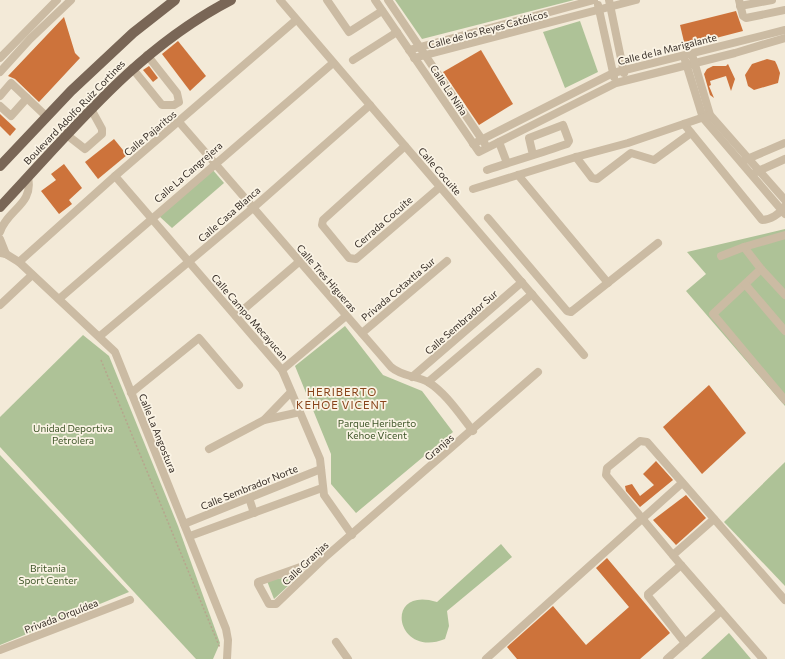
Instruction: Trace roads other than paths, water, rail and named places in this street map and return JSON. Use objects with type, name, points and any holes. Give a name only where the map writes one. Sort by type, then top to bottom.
[{"type":"main road","name":"Boulevard Adolfo Ruiz Cortines","points":[[0,166],[71,91],[133,33],[175,0]]},
{"type":"main road","name":"Boulevard Adolfo Ruiz Cortines","points":[[0,207],[91,109],[132,68],[174,34],[205,14],[231,0]]},
{"type":"street","points":[[0,58],[58,0]]},
{"type":"street","points":[[0,72],[71,0]]},
{"type":"street","name":"Calle Cocuite","points":[[280,0],[584,355]]},
{"type":"street","points":[[327,0],[349,32],[382,11]]},
{"type":"street","name":"Calle La Niña","points":[[375,0],[479,152]]},
{"type":"street","name":"Calle La Niña","points":[[388,0],[488,148]]},
{"type":"street","name":"Calle de los Reyes Católicos","points":[[409,50],[594,0]]},
{"type":"street","points":[[597,0],[616,83]]},
{"type":"street","name":"Calle de los Reyes Católicos","points":[[414,58],[599,9],[610,3],[636,0]]},
{"type":"street","points":[[772,0],[740,3],[743,16],[746,18],[785,10]]},
{"type":"street","points":[[610,3],[626,79]]},
{"type":"street","name":"Calle Pajaritos","points":[[19,262],[115,176],[296,20]]},
{"type":"street","name":"Calle de la Marigalante","points":[[474,144],[623,69],[732,44],[785,30]]},
{"type":"street","points":[[353,60],[397,32]]},
{"type":"street","name":"Calle de la Marigalante","points":[[479,152],[626,79],[735,53],[785,38]]},
{"type":"street","points":[[732,44],[735,53]]},
{"type":"street","points":[[684,124],[762,220],[767,220],[784,210],[755,173],[706,116],[688,54]]},
{"type":"street","points":[[132,68],[162,105],[174,105],[179,102],[177,93],[147,55]]},
{"type":"street","name":"Calle La Cangrejera","points":[[59,299],[214,163],[333,63]]},
{"type":"street","points":[[0,96],[10,83],[47,117]]},
{"type":"street","points":[[0,106],[11,116],[27,98]]},
{"type":"street","name":"Calle Casa Blanca","points":[[100,336],[253,208],[370,105]]},
{"type":"street","points":[[67,135],[85,149],[102,134],[102,129],[91,109]]},
{"type":"street","points":[[473,189],[576,157],[628,143],[706,116]]},
{"type":"street","name":"Calle Tres Higueras","points":[[179,122],[394,370],[428,382],[439,391],[473,431]]},
{"type":"street","points":[[487,170],[568,144],[563,125],[529,138],[533,155]]},
{"type":"street","points":[[631,153],[654,160],[691,133]]},
{"type":"street","points":[[499,142],[507,164]]},
{"type":"street","points":[[628,143],[631,153]]},
{"type":"street","points":[[744,160],[785,143]]},
{"type":"street","name":"Cerrada Cocuite","points":[[405,146],[323,220],[322,225],[349,258],[356,259],[440,187]]},
{"type":"street","points":[[576,157],[595,180],[631,153]]},
{"type":"street","points":[[755,173],[785,159]]},
{"type":"street","points":[[755,173],[785,200]]},
{"type":"street","points":[[518,175],[608,283]]},
{"type":"street","name":"Calle Campo Mecayucan","points":[[115,176],[282,370],[320,459],[322,488],[326,499],[352,535]]},
{"type":"street","points":[[0,232],[5,221],[28,196],[30,186],[28,178]]},
{"type":"street","points":[[488,218],[569,312],[574,312],[658,243]]},
{"type":"street","points":[[721,256],[744,247],[785,235]]},
{"type":"street","name":"Calle La Angostura","points":[[0,239],[3,254],[19,262],[100,336],[115,352],[228,634],[227,659]]},
{"type":"street","points":[[744,247],[761,269],[785,295]]},
{"type":"street","name":"Privada Cotaxtla Sur","points":[[362,333],[447,261]]},
{"type":"street","points":[[236,316],[300,262]]},
{"type":"street","points":[[761,269],[714,311],[714,317],[785,400]]},
{"type":"street","points":[[0,305],[32,275]]},
{"type":"street","name":"Calle Sembrador Sur","points":[[412,377],[522,282]]},
{"type":"street","points":[[745,284],[785,331]]},
{"type":"street","points":[[428,382],[532,294]]},
{"type":"street","points":[[282,370],[346,316]]},
{"type":"street","points":[[131,393],[200,338],[239,385]]},
{"type":"street","name":"Granjas","points":[[352,535],[473,431],[538,372]]},
{"type":"street","points":[[264,420],[291,392]]},
{"type":"street","points":[[209,449],[264,420],[300,412]]},
{"type":"street","points":[[762,659],[606,475],[607,468],[640,441],[643,440],[647,442],[785,600]]},
{"type":"street","name":"Calle Sembrador Norte","points":[[184,524],[321,469]]},
{"type":"street","points":[[486,659],[682,483]]},
{"type":"street","points":[[190,536],[322,488]]},
{"type":"street","points":[[249,498],[254,513]]},
{"type":"street","points":[[673,555],[714,519]]},
{"type":"street","name":"Calle Granjas","points":[[323,559],[258,582],[261,591],[272,605],[276,604],[323,559],[352,535]]},
{"type":"street","points":[[681,565],[648,594],[648,596],[684,643]]},
{"type":"street","name":"Privada Orquídea","points":[[0,650],[130,600]]},
{"type":"street","points":[[667,659],[721,611]]},
{"type":"street","points":[[336,642],[348,659]]},
{"type":"district","name":"HERIBERTO KEHOE VICENT","points":[[342,397]]},
{"type":"park label","name":"Parque Heriberto Kehoe Vicent","points":[[377,428]]},
{"type":"park label","name":"Unidad Deportiva Petrolera","points":[[73,434]]},
{"type":"park label","name":"Britania Sport Center","points":[[48,574]]}]
